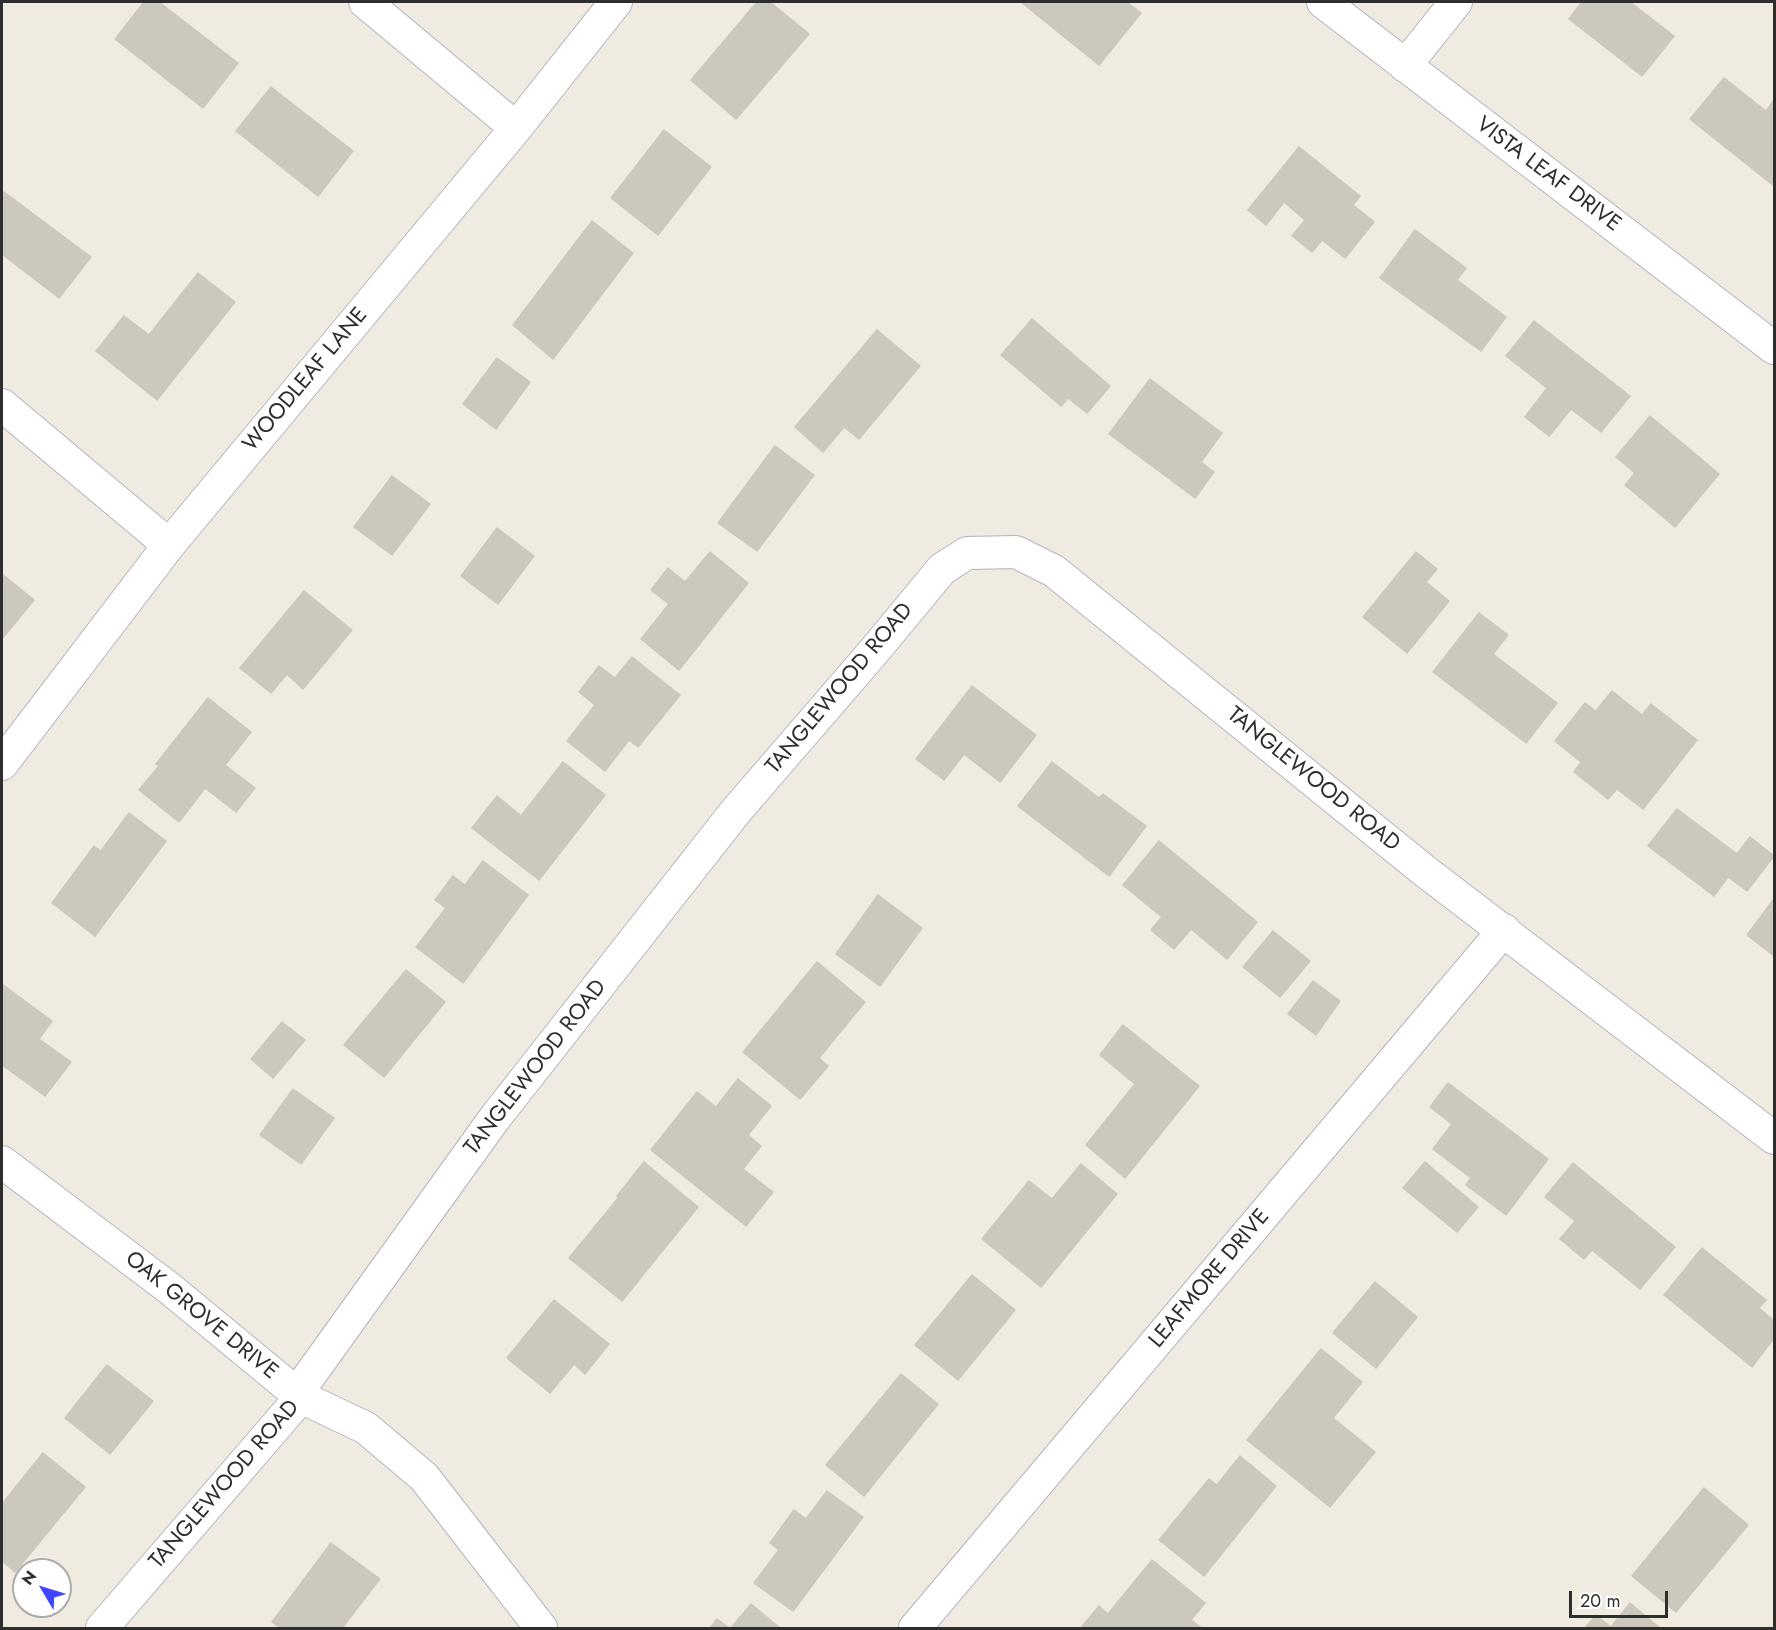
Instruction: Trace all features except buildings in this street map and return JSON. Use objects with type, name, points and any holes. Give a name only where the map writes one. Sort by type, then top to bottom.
[{"type":"street","points":[[365,2],[516,128]]},
{"type":"street","name":"WOODLEAF LANE","points":[[2,764],[169,545],[516,128],[616,2]]},
{"type":"street","name":"VISTA LEAF DRIVE","points":[[1323,2],[1774,348]]},
{"type":"street","points":[[1405,66],[1456,2]]},
{"type":"street","points":[[2,405],[169,545]]},
{"type":"street","name":"TANGLEWOOD ROAD","points":[[102,1629],[301,1397],[305,1382],[494,1119],[736,811],[875,650],[942,568],[967,553],[1016,552],[1054,571],[1426,872],[1774,1138]]},
{"type":"street","name":"LEAFMORE DRIVE","points":[[915,1629],[1504,930]]},
{"type":"street","name":"OAK GROVE DRIVE","points":[[2,1162],[170,1288],[301,1397],[366,1428],[424,1477],[541,1629]]}]
